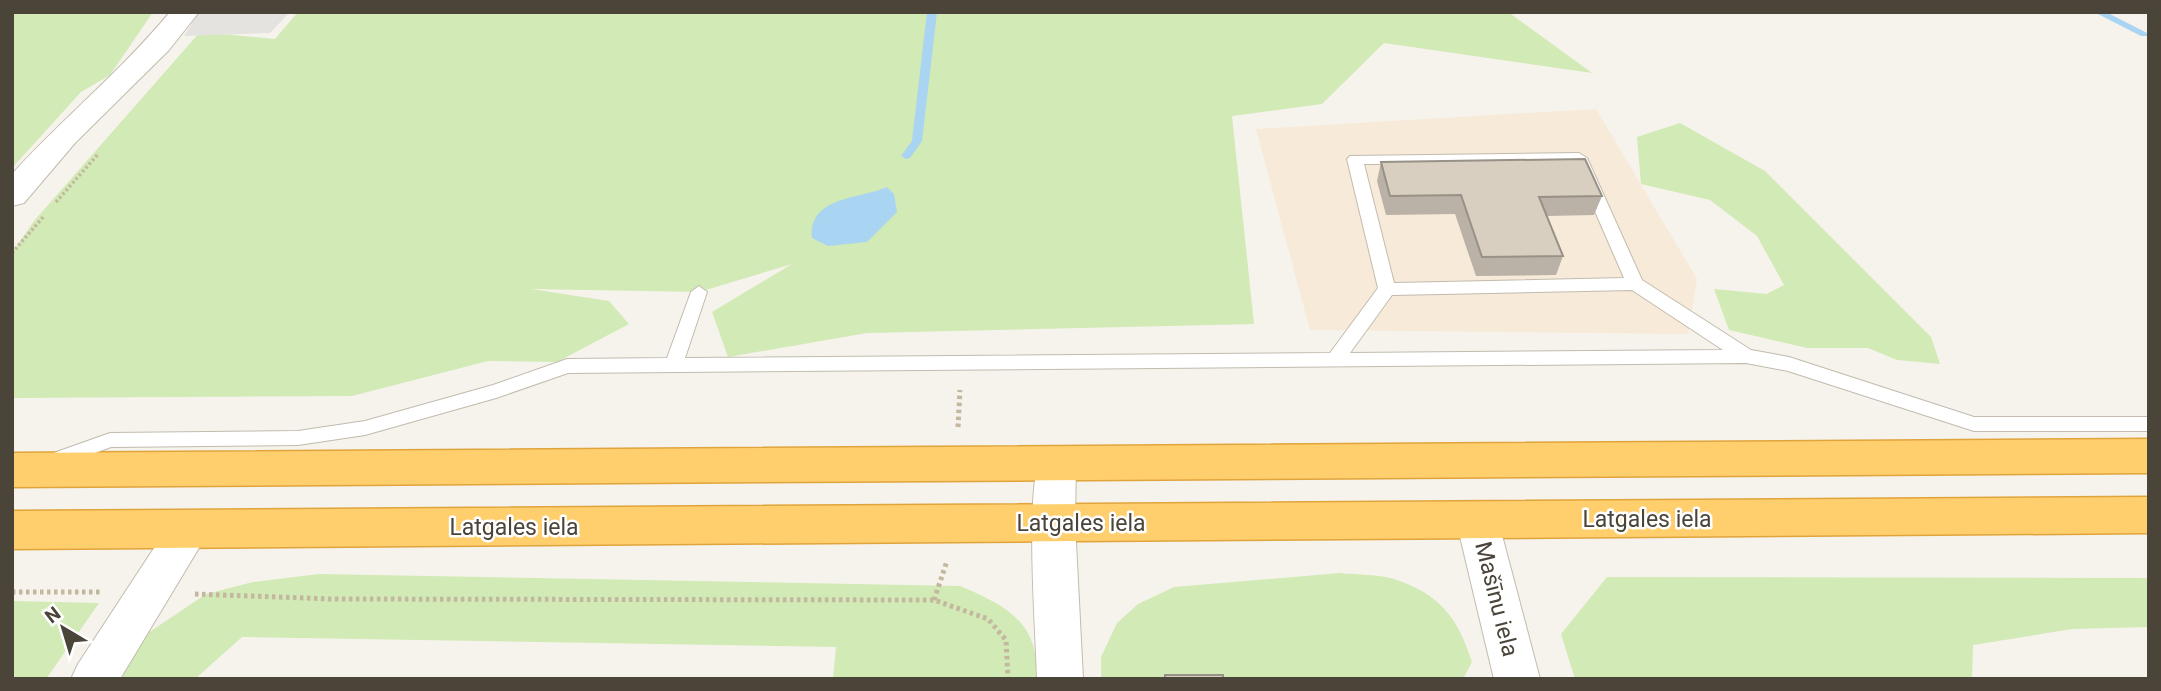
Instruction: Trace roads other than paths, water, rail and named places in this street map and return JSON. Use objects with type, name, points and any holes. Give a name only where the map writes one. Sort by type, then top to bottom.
[{"type":"highway","points":[[21,470],[2149,456]]},
{"type":"highway","points":[[1460,461],[1477,520]]},
{"type":"highway","name":"Latgales iela","points":[[12,530],[2149,515]]},
{"type":"street","points":[[12,195],[64,136],[159,44],[185,12]]},
{"type":"street","points":[[1056,463],[1054,523],[1059,679]]},
{"type":"street","name":"Mašīnu iela","points":[[1477,520],[1512,675]]},
{"type":"street","points":[[94,679],[190,528]]},
{"type":"lane","points":[[1387,289],[1355,159],[1579,158],[1635,284],[1746,356]]},
{"type":"lane","points":[[1387,289],[1635,284]]},
{"type":"lane","points":[[1336,358],[1387,289]]},
{"type":"lane","points":[[674,364],[699,292]]},
{"type":"lane","points":[[21,470],[110,440],[298,438],[388,422],[496,391],[567,366],[1746,356],[1789,364],[1974,424],[2149,425]]},
{"type":"water","points":[[887,187],[894,194],[897,212],[867,242],[828,246],[812,238],[813,224],[818,214],[827,207],[838,201]]},
{"type":"waterway","points":[[906,156],[917,141],[932,12]]},
{"type":"waterway","points":[[2098,12],[2144,34]]}]
